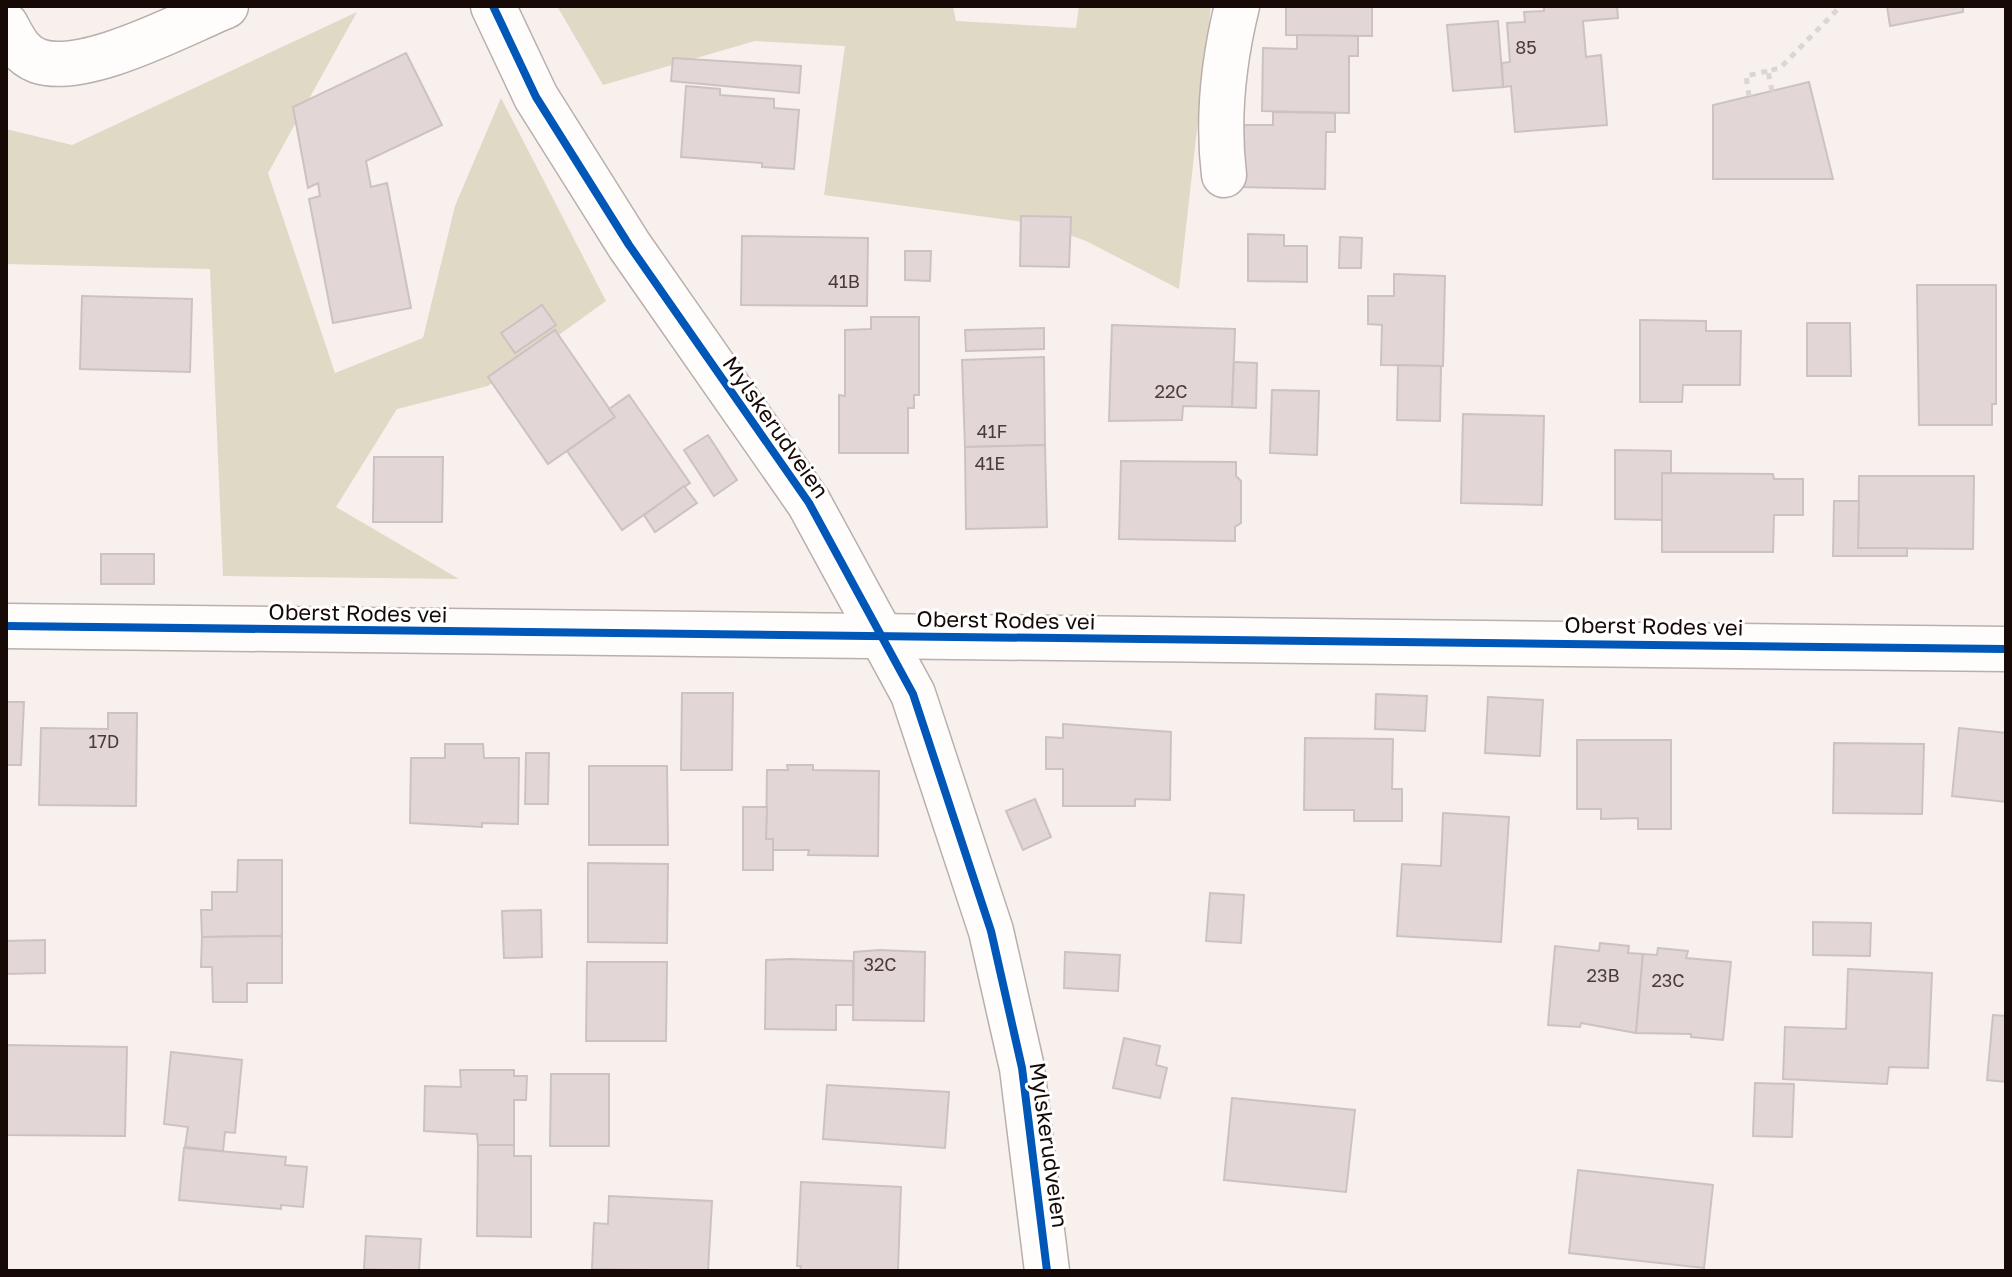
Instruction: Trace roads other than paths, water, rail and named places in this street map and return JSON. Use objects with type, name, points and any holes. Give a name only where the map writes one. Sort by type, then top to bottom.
[{"type":"street","points":[[10,44],[39,61],[75,62],[124,50],[226,6]]},
{"type":"street","name":"Mylskerudveien","points":[[493,6],[536,97],[629,245],[809,503],[913,694],[991,931],[1022,1068],[1047,1271]]},
{"type":"street","points":[[1224,175],[1219,136],[1224,61],[1237,6]]},
{"type":"street","name":"Oberst Rodes vei","points":[[6,626],[2006,649]]}]
